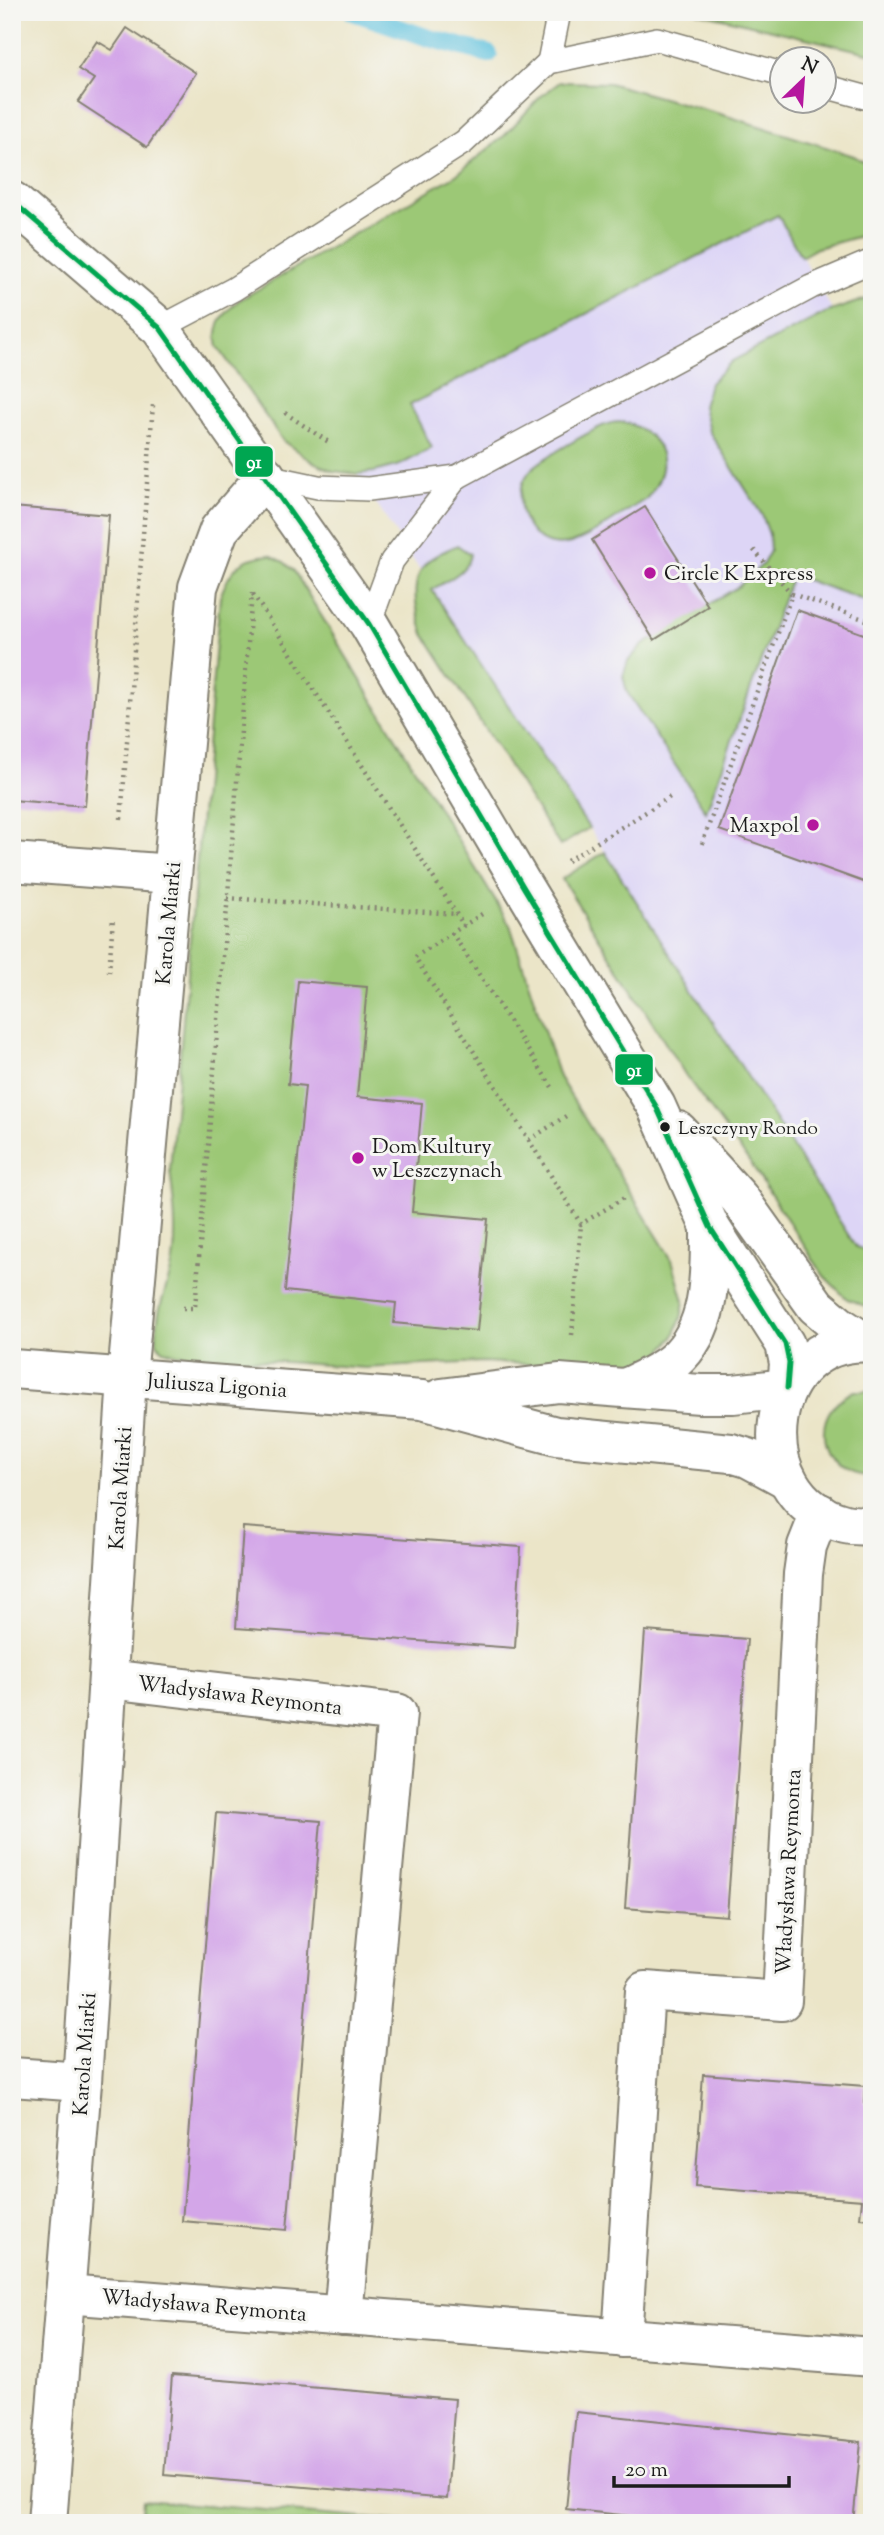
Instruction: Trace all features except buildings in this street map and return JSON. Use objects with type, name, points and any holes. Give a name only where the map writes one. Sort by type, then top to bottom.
[{"type":"street","points":[[12,201],[160,328],[369,624],[656,1106],[710,1227],[785,1344],[789,1363],[787,1388]]},
{"type":"street","name":"Karola Miarki","points":[[47,2523],[82,2082],[127,1378],[198,587],[219,530],[266,476]]},
{"type":"street","points":[[12,862],[171,883]]},
{"type":"street","points":[[656,1106],[738,1198],[816,1306],[841,1327],[868,1343]]},
{"type":"street","points":[[626,1388],[672,1362],[686,1349],[697,1332],[704,1313],[708,1287],[710,1227]]},
{"type":"street","points":[[868,1343],[841,1346],[818,1355],[800,1369],[787,1388],[779,1409],[776,1432],[778,1456],[785,1478],[800,1496],[820,1513],[845,1524],[872,1526]]},
{"type":"street","name":"Juliusza Ligonia","points":[[12,1369],[422,1400],[556,1436],[731,1453],[748,1458],[785,1478]]},
{"type":"street","name":"Juliusza Ligonia","points":[[422,1400],[559,1383],[733,1394],[787,1388]]},
{"type":"street","name":"Władysława Reymonta","points":[[622,2338],[645,1991],[782,2001],[803,1574],[807,1546],[820,1513]]},
{"type":"street","name":"Władysława Reymonta","points":[[108,1679],[397,1713],[343,2316]]},
{"type":"street","points":[[12,2077],[82,2082]]},
{"type":"street","name":"Władysława Reymonta","points":[[65,2294],[872,2357]]},
{"type":"lane","points":[[549,62],[559,12]]},
{"type":"lane","points":[[160,328],[234,289],[464,142],[549,62],[657,39],[768,70]]},
{"type":"lane","points":[[838,90],[872,99]]},
{"type":"lane","points":[[266,476],[318,487],[369,489],[457,477],[811,287],[872,261]]},
{"type":"lane","points":[[369,624],[392,561],[457,477]]},
{"type":"path","points":[[275,406],[337,447]]},
{"type":"path","points":[[751,547],[792,594],[872,622]]},
{"type":"path","points":[[247,583],[464,926]]},
{"type":"path","points":[[173,1307],[195,1308],[252,592]]},
{"type":"path","points":[[702,844],[792,594]]},
{"type":"path","points":[[571,858],[670,797]]},
{"type":"path","points":[[171,883],[228,898],[456,914]]},
{"type":"path","points":[[484,913],[415,957],[581,1224],[572,1344]]},
{"type":"path","points":[[452,933],[554,1090]]},
{"type":"path","points":[[529,1140],[569,1114]]},
{"type":"path","points":[[581,1224],[624,1198]]},
{"type":"shaded area","points":[[778,215],[868,372],[872,597],[872,1253],[856,1247],[605,852],[337,444]]},
{"type":"green space","points":[[697,12],[872,12],[872,54]]},
{"type":"green space","points":[[560,82],[609,83],[854,156],[872,167],[872,228],[864,235],[817,248],[801,257],[778,215],[410,405],[432,448],[400,465],[357,474],[333,471],[311,461],[283,441],[218,347],[218,327],[224,316],[238,301],[456,175],[505,135],[540,97]]},
{"type":"green space","points":[[872,297],[872,603],[792,575],[706,812],[627,692],[623,676],[628,661],[643,645],[739,586],[763,564],[770,551],[769,534],[762,515],[709,431],[703,406],[710,383],[732,361],[825,313]]},
{"type":"green space","points":[[624,422],[648,435],[661,453],[662,464],[655,487],[646,499],[575,542],[552,544],[541,540],[532,532],[521,509],[520,496],[529,472],[554,453],[591,432],[610,423]]},
{"type":"green space","points":[[457,545],[470,554],[468,561],[461,571],[432,590],[589,828],[560,846],[424,634],[416,606],[418,578],[428,561]]},
{"type":"green space","points":[[270,555],[294,571],[510,925],[559,1077],[672,1260],[684,1301],[681,1319],[673,1338],[659,1354],[635,1365],[608,1368],[483,1362],[365,1368],[177,1354],[164,1350],[157,1344],[158,1316],[173,1262],[175,1236],[170,1170],[220,597],[237,567],[259,556]]},
{"type":"green space","points":[[605,852],[856,1247],[872,1253],[872,1309],[847,1299],[824,1276],[751,1164],[686,1076],[562,879]]},
{"type":"green space","points":[[854,1391],[872,1391],[872,1475],[847,1471],[830,1455],[825,1444],[826,1420],[832,1408]]},
{"type":"green space","points":[[143,2500],[422,2523],[141,2523]]},
{"type":"waterway","points":[[353,12],[429,38],[489,54]]},
{"type":"transit line","name":"91","points":[[12,201],[160,328],[369,624],[656,1106],[710,1227],[785,1344],[789,1363],[787,1388]]},
{"type":"place","name":"Circle K Express","points":[[650,573]]},
{"type":"place","name":"Maxpol","points":[[813,825]]},
{"type":"place","name":"Leszczyny Rondo","points":[[665,1127]]},
{"type":"place","name":"Dom Kultury w Leszczynach","points":[[358,1158]]}]
